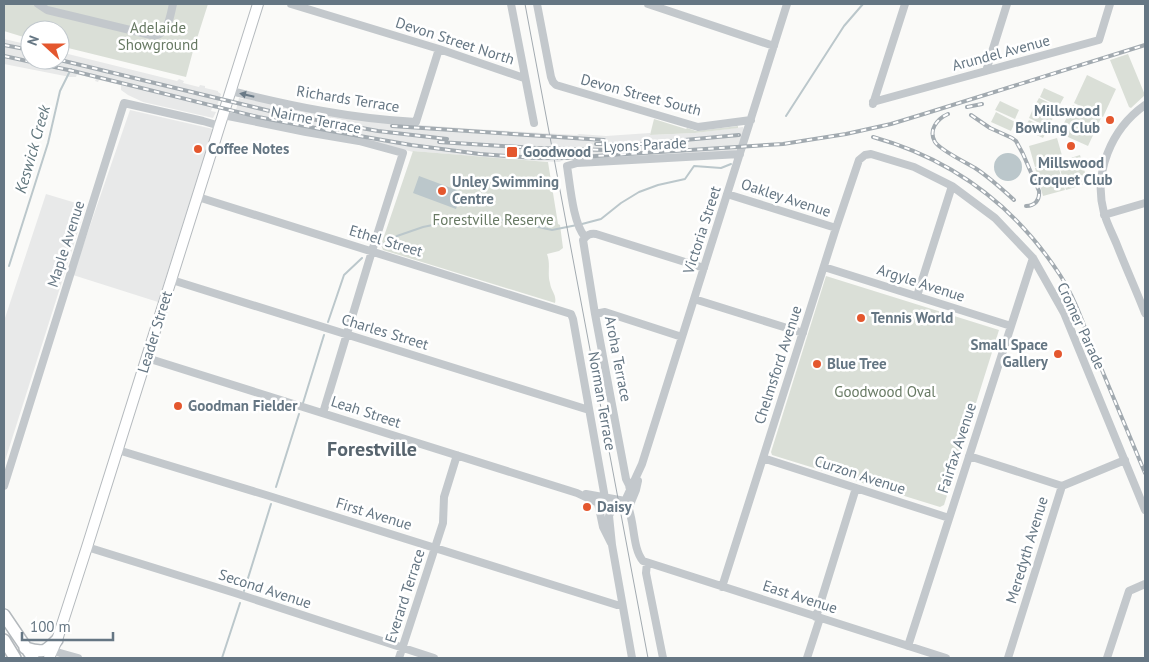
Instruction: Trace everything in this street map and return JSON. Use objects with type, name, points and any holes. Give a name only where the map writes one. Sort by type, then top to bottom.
[{"type":"highway","points":[[4,615],[33,658]]},
{"type":"highway","points":[[4,640],[16,657]]},
{"type":"highway","points":[[25,648],[43,652],[53,650]]},
{"type":"main road","name":"Leader Street","points":[[53,650],[172,280],[258,4]]},
{"type":"street","points":[[38,4],[47,10],[155,36],[162,34],[166,28],[173,4]]},
{"type":"street","name":"Devon Street North","points":[[291,4],[439,49],[524,78]]},
{"type":"street","points":[[511,4],[534,123]]},
{"type":"street","name":"Devon Street South","points":[[537,4],[554,84],[698,127],[751,120]]},
{"type":"street","points":[[648,4],[774,46]]},
{"type":"street","name":"Victoria Street","points":[[627,504],[636,490],[642,464],[787,4]]},
{"type":"street","name":"Arundel Avenue","points":[[905,4],[873,103],[1099,40],[1110,4]]},
{"type":"street","points":[[986,71],[1007,4]]},
{"type":"street","name":"Richards Terrace","points":[[231,91],[343,115],[387,121],[416,122],[439,49]]},
{"type":"street","name":"Maple Avenue","points":[[4,486],[124,103],[220,126]]},
{"type":"street","points":[[1145,105],[1131,116],[1114,139],[1105,158],[1101,190],[1104,215],[1145,309]]},
{"type":"street","name":"Nairne Terrace","points":[[223,115],[358,141],[403,154],[372,251]]},
{"type":"street","name":"Lyons Parade","points":[[585,234],[576,220],[567,166],[577,163],[740,154]]},
{"type":"street","name":"Cromer Parade","points":[[865,155],[871,154],[914,167],[952,186],[995,218],[1033,258],[1064,313],[1145,510]]},
{"type":"street","name":"Chelmsford Avenue","points":[[722,587],[836,228],[859,160],[865,155]]},
{"type":"street","points":[[917,296],[952,186]]},
{"type":"street","name":"Oakley Avenue","points":[[727,194],[836,228]]},
{"type":"street","name":"Ethel Street","points":[[198,196],[567,312]]},
{"type":"street","points":[[1104,215],[1145,203]]},
{"type":"street","points":[[585,234],[596,234],[704,268]]},
{"type":"street","name":"Aroha Terrace","points":[[585,234],[583,244],[595,314],[626,479],[630,490]]},
{"type":"street","points":[[323,413],[372,251]]},
{"type":"street","name":"Fairfax Avenue","points":[[908,646],[1033,258]]},
{"type":"street","name":"Argyle Avenue","points":[[824,267],[1011,326]]},
{"type":"street","name":"Charles Street","points":[[172,280],[589,410]]},
{"type":"street","points":[[694,299],[803,333]]},
{"type":"street","name":"Norman Terrace","points":[[567,312],[571,314],[573,319],[605,498]]},
{"type":"street","points":[[595,314],[605,312],[682,337]]},
{"type":"street","name":"Leah Street","points":[[147,358],[458,455],[576,493],[598,503],[613,507],[627,504]]},
{"type":"street","name":"First Avenue","points":[[118,450],[618,605],[622,604]]},
{"type":"street","name":"Everard Terrace","points":[[399,658],[443,523],[444,496],[458,455]]},
{"type":"street","points":[[969,456],[1062,486]]},
{"type":"street","name":"Curzon Avenue","points":[[763,458],[949,518]]},
{"type":"street","name":"Meredyth Avenue","points":[[1008,658],[1062,486],[1125,460]]},
{"type":"street","name":"Victoria Street","points":[[627,504],[630,490],[642,464]]},
{"type":"street","points":[[807,658],[856,488]]},
{"type":"street","name":"Leah Street","points":[[576,493],[627,504]]},
{"type":"street","points":[[598,503],[603,527],[612,545]]},
{"type":"street","points":[[627,504],[638,553],[642,560],[646,562],[646,573],[663,658]]},
{"type":"street","points":[[613,507],[609,516],[612,545],[632,658]]},
{"type":"street","name":"Second Avenue","points":[[87,547],[434,658]]},
{"type":"street","name":"East Avenue","points":[[646,562],[946,658]]},
{"type":"street","points":[[1107,658],[1130,591],[1145,584]]},
{"type":"street","points":[[53,650],[78,658]]},
{"type":"shaded area","points":[[4,39],[20,43],[20,67],[4,64]]},
{"type":"shaded area","points":[[70,54],[177,81],[179,79],[184,81],[183,83],[199,87],[200,85],[205,86],[205,88],[218,91],[221,94],[216,109],[212,108],[211,111],[216,112],[213,118],[143,102],[121,90],[121,85],[99,80],[98,82],[95,81],[96,79],[77,74],[76,77],[34,70],[70,70]]},
{"type":"shaded area","points":[[244,97],[379,122],[475,129],[606,136],[650,133],[650,135],[695,133],[743,127],[744,130],[737,150],[732,151],[564,160],[559,162],[518,160],[413,152],[360,138],[235,114],[239,98],[243,99]]},
{"type":"shaded area","points":[[130,110],[213,129],[158,302],[73,275]]},
{"type":"shaded area","points":[[1008,153],[1018,157],[1022,167],[1018,177],[1008,181],[998,177],[994,167],[998,157]]},
{"type":"shaded area","points":[[419,176],[462,192],[456,209],[413,193]]},
{"type":"shaded area","points":[[46,194],[86,206],[4,464],[4,321]]},
{"type":"green space","name":"Adelaide Showground","points":[[4,4],[208,4],[186,77],[70,48],[70,20],[20,20],[20,36],[4,31]]},
{"type":"green space","points":[[1128,54],[1145,95],[1131,108],[1110,60]]},
{"type":"green space","points":[[1087,75],[1116,89],[1103,117],[1074,103]]},
{"type":"green space","points":[[1044,88],[1064,97],[1059,106],[1040,97]]},
{"type":"green space","points":[[1039,98],[1058,107],[1054,117],[1034,107]]},
{"type":"green space","points":[[1000,101],[1019,110],[1015,119],[995,110]]},
{"type":"green space","points":[[1073,105],[1101,118],[1088,146],[1059,133]]},
{"type":"green space","points":[[1033,109],[1053,118],[1048,127],[1029,118]]},
{"type":"green space","points":[[996,112],[1015,122],[1011,131],[991,122]]},
{"type":"green space","points":[[654,119],[696,131],[738,126],[738,128],[695,133],[650,135]]},
{"type":"green space","points":[[1029,120],[1048,129],[1043,138],[1024,129]]},
{"type":"green space","points":[[1057,138],[1063,159],[1035,167],[1029,146]]},
{"type":"green space","name":"Forestville Reserve","points":[[413,151],[548,162],[563,248],[547,254],[549,279],[555,303],[383,250],[381,245]]},
{"type":"green space","points":[[1080,155],[1088,183],[1066,190],[1058,162]]},
{"type":"green space","points":[[1057,162],[1065,190],[1043,196],[1035,168]]},
{"type":"green space","name":"Goodwood Oval","points":[[826,276],[999,330],[944,505],[940,507],[772,455],[771,452]]},
{"type":"waterway","points":[[786,116],[844,26],[863,4]]},
{"type":"waterway","name":"Keswick Creek","points":[[9,266],[48,143],[60,91],[71,69]]},
{"type":"waterway","points":[[582,224],[601,219],[639,192],[658,185],[685,179],[694,166],[721,168],[731,164]]},
{"type":"waterway","points":[[381,245],[397,236],[423,227],[457,220],[498,219],[552,230],[577,225]]},
{"type":"waterway","points":[[328,322],[344,275],[362,258]]},
{"type":"waterway","points":[[303,403],[324,335]]},
{"type":"waterway","points":[[276,487],[299,414]]},
{"type":"waterway","points":[[244,591],[271,504]]},
{"type":"waterway","points":[[222,658],[240,603]]},
{"type":"tram line","points":[[525,4],[648,658]]},
{"type":"railway","points":[[4,45],[20,48]]},
{"type":"railway","points":[[4,56],[73,71],[258,117],[331,131],[411,145],[480,154],[565,158],[783,144],[846,134],[891,124],[1145,45]]},
{"type":"railway","points":[[70,62],[278,113],[378,131],[447,139]]},
{"type":"railway","points":[[967,107],[982,104]]},
{"type":"railway","points":[[948,114],[940,119],[933,129],[935,142],[947,152],[985,175],[1014,200]]},
{"type":"railway","points":[[971,115],[990,128],[1016,141],[1039,191],[1039,197],[1036,202],[1026,206]]},
{"type":"railway","points":[[392,126],[604,140]]},
{"type":"railway","points":[[596,144],[641,144],[739,135]]},
{"type":"railway","points":[[873,137],[902,146],[929,158],[979,188],[1023,227],[1042,250],[1060,275],[1075,303],[1145,473]]},
{"type":"railway","points":[[439,142],[606,150]]},
{"type":"place","name":"Millswood Bowling Club","points":[[1110,120]]},
{"type":"place","name":"Millswood Croquet Club","points":[[1071,146]]},
{"type":"place","name":"Coffee Notes","points":[[198,149]]},
{"type":"place","name":"Goodwood","points":[[512,152]]},
{"type":"place","name":"Unley Swimming Centre","points":[[442,191]]},
{"type":"place","name":"Tennis World","points":[[861,318]]},
{"type":"place","name":"Small Space Gallery","points":[[1058,354]]},
{"type":"place","name":"Blue Tree","points":[[817,364]]},
{"type":"place","name":"Goodman Fielder","points":[[178,406]]},
{"type":"place","name":"Daisy","points":[[587,507]]},
{"type":"district","name":"Forestville","points":[[372,449]]}]
